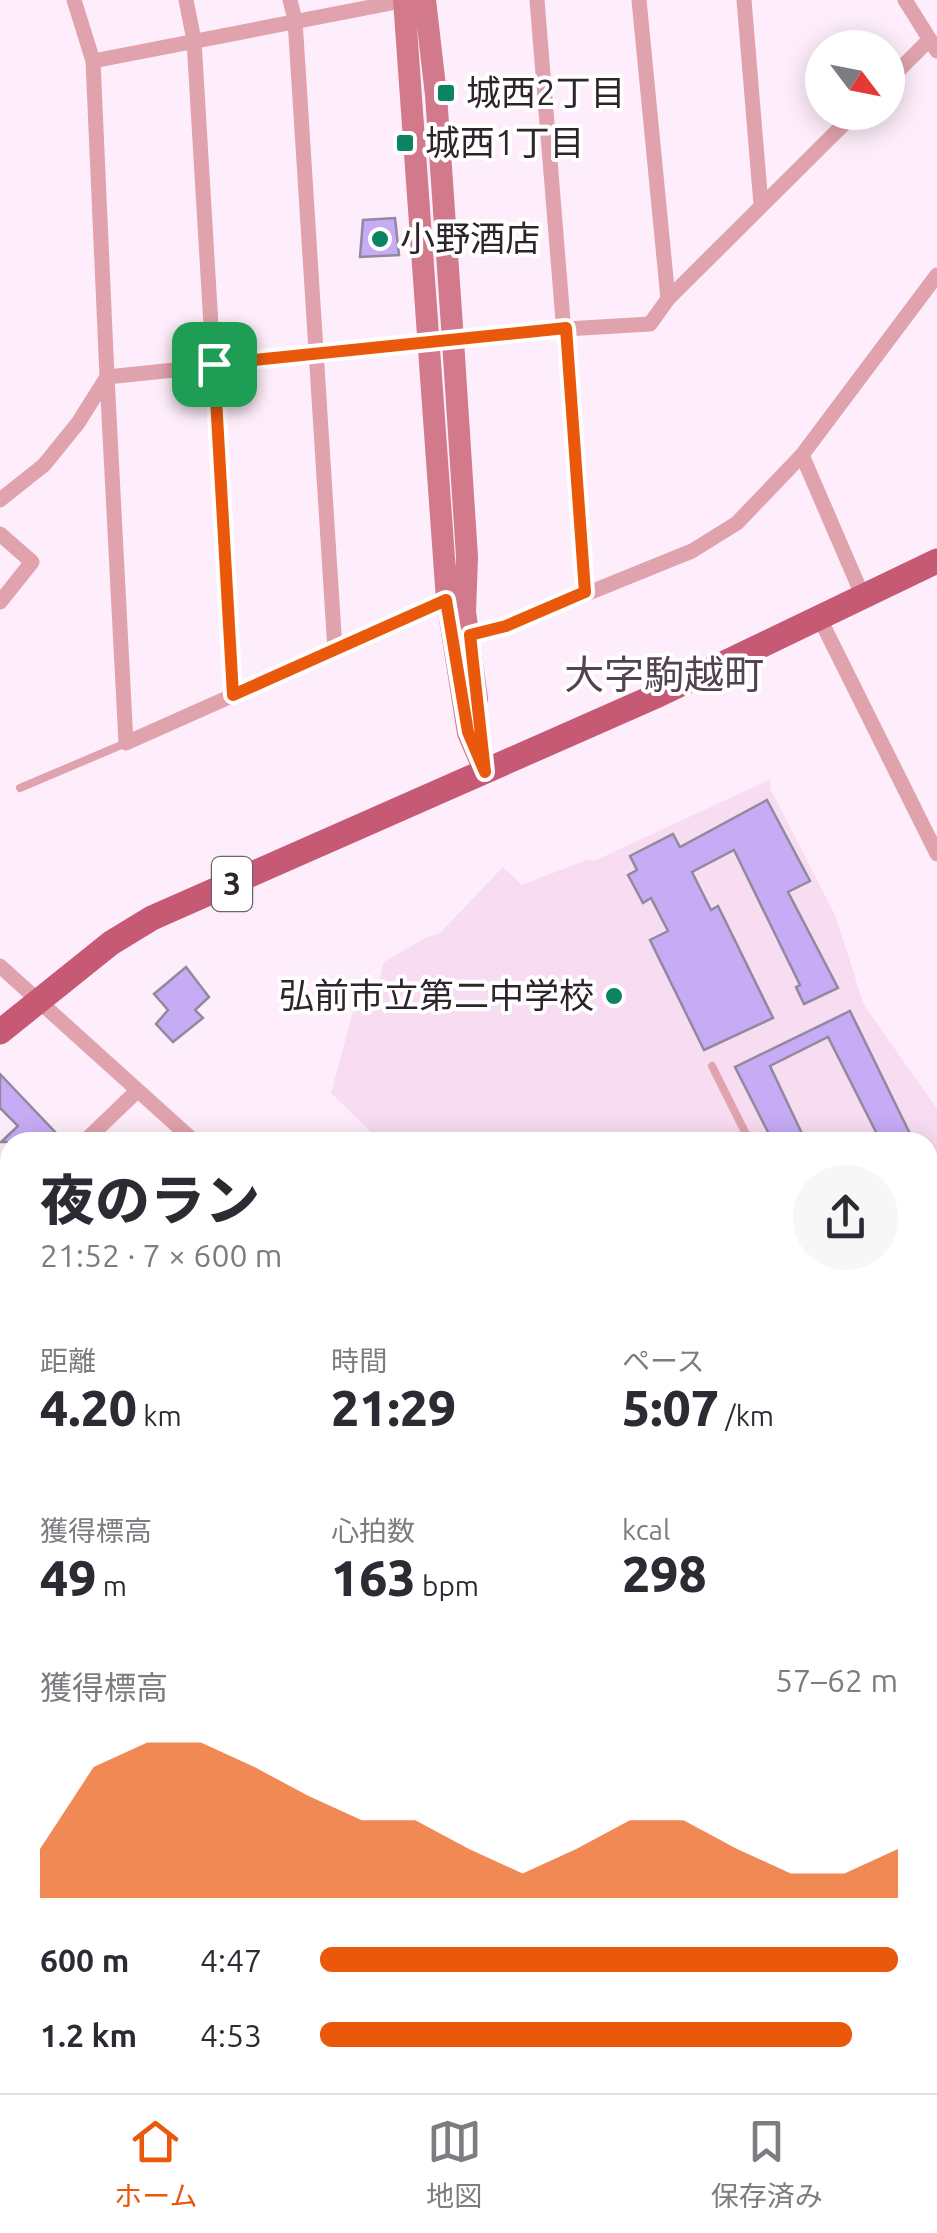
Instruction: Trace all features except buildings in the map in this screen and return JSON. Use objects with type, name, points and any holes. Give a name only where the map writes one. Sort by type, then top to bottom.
[{"type":"main road","name":"3","points":[[0,1032],[111,943],[152,918],[485,772],[864,599],[937,561]]},
{"type":"street","points":[[74,0],[93,60],[126,743],[446,600]]},
{"type":"street","points":[[186,0],[194,40],[233,695]]},
{"type":"street","points":[[290,0],[295,20],[335,650]]},
{"type":"street","points":[[93,60],[405,0],[446,600],[468,732],[485,772]]},
{"type":"street","points":[[424,0],[436,94],[470,635],[485,772]]},
{"type":"street","points":[[537,0],[585,592]]},
{"type":"street","points":[[639,0],[668,299]]},
{"type":"street","points":[[744,0],[761,206]]},
{"type":"street","points":[[905,0],[933,46],[905,68]]},
{"type":"street","points":[[0,500],[44,465],[108,377],[566,328],[650,324],[668,299],[838,130]]},
{"type":"street","points":[[470,635],[506,626],[692,551],[737,522],[802,455],[937,275]]},
{"type":"street","points":[[802,455],[864,599]]},
{"type":"street","points":[[0,534],[32,562],[0,602]]},
{"type":"street","points":[[820,619],[937,854]]},
{"type":"street","points":[[918,818],[937,809]]},
{"type":"street","points":[[0,966],[183,1132]]},
{"type":"street","points":[[95,1132],[137,1092]]},
{"type":"lane","points":[[20,788],[126,743]]},
{"type":"lane","points":[[712,1066],[745,1132]]},
{"type":"shaded area","name":"弘前市立第二中学校","points":[[771,779],[770,788],[835,915],[864,1005],[937,1109],[937,1132],[371,1132],[331,1093],[353,1012],[377,988],[384,962],[440,933],[503,867],[522,885],[589,859],[594,861]]},
{"type":"place","name":"城西2丁目","points":[[446,93]]},
{"type":"place","name":"城西1丁目","points":[[405,143]]},
{"type":"place","name":"小野酒店","points":[[380,239]]},
{"type":"place","name":"弘前市立第二中学校","points":[[614,996]]},
{"type":"district","name":"大字駒越町","points":[[664,675]]},
{"type":"route","points":[[566,328],[585,592],[506,626],[470,635],[485,772],[468,732],[446,600],[233,695],[214,364],[314,357],[566,328]]}]
